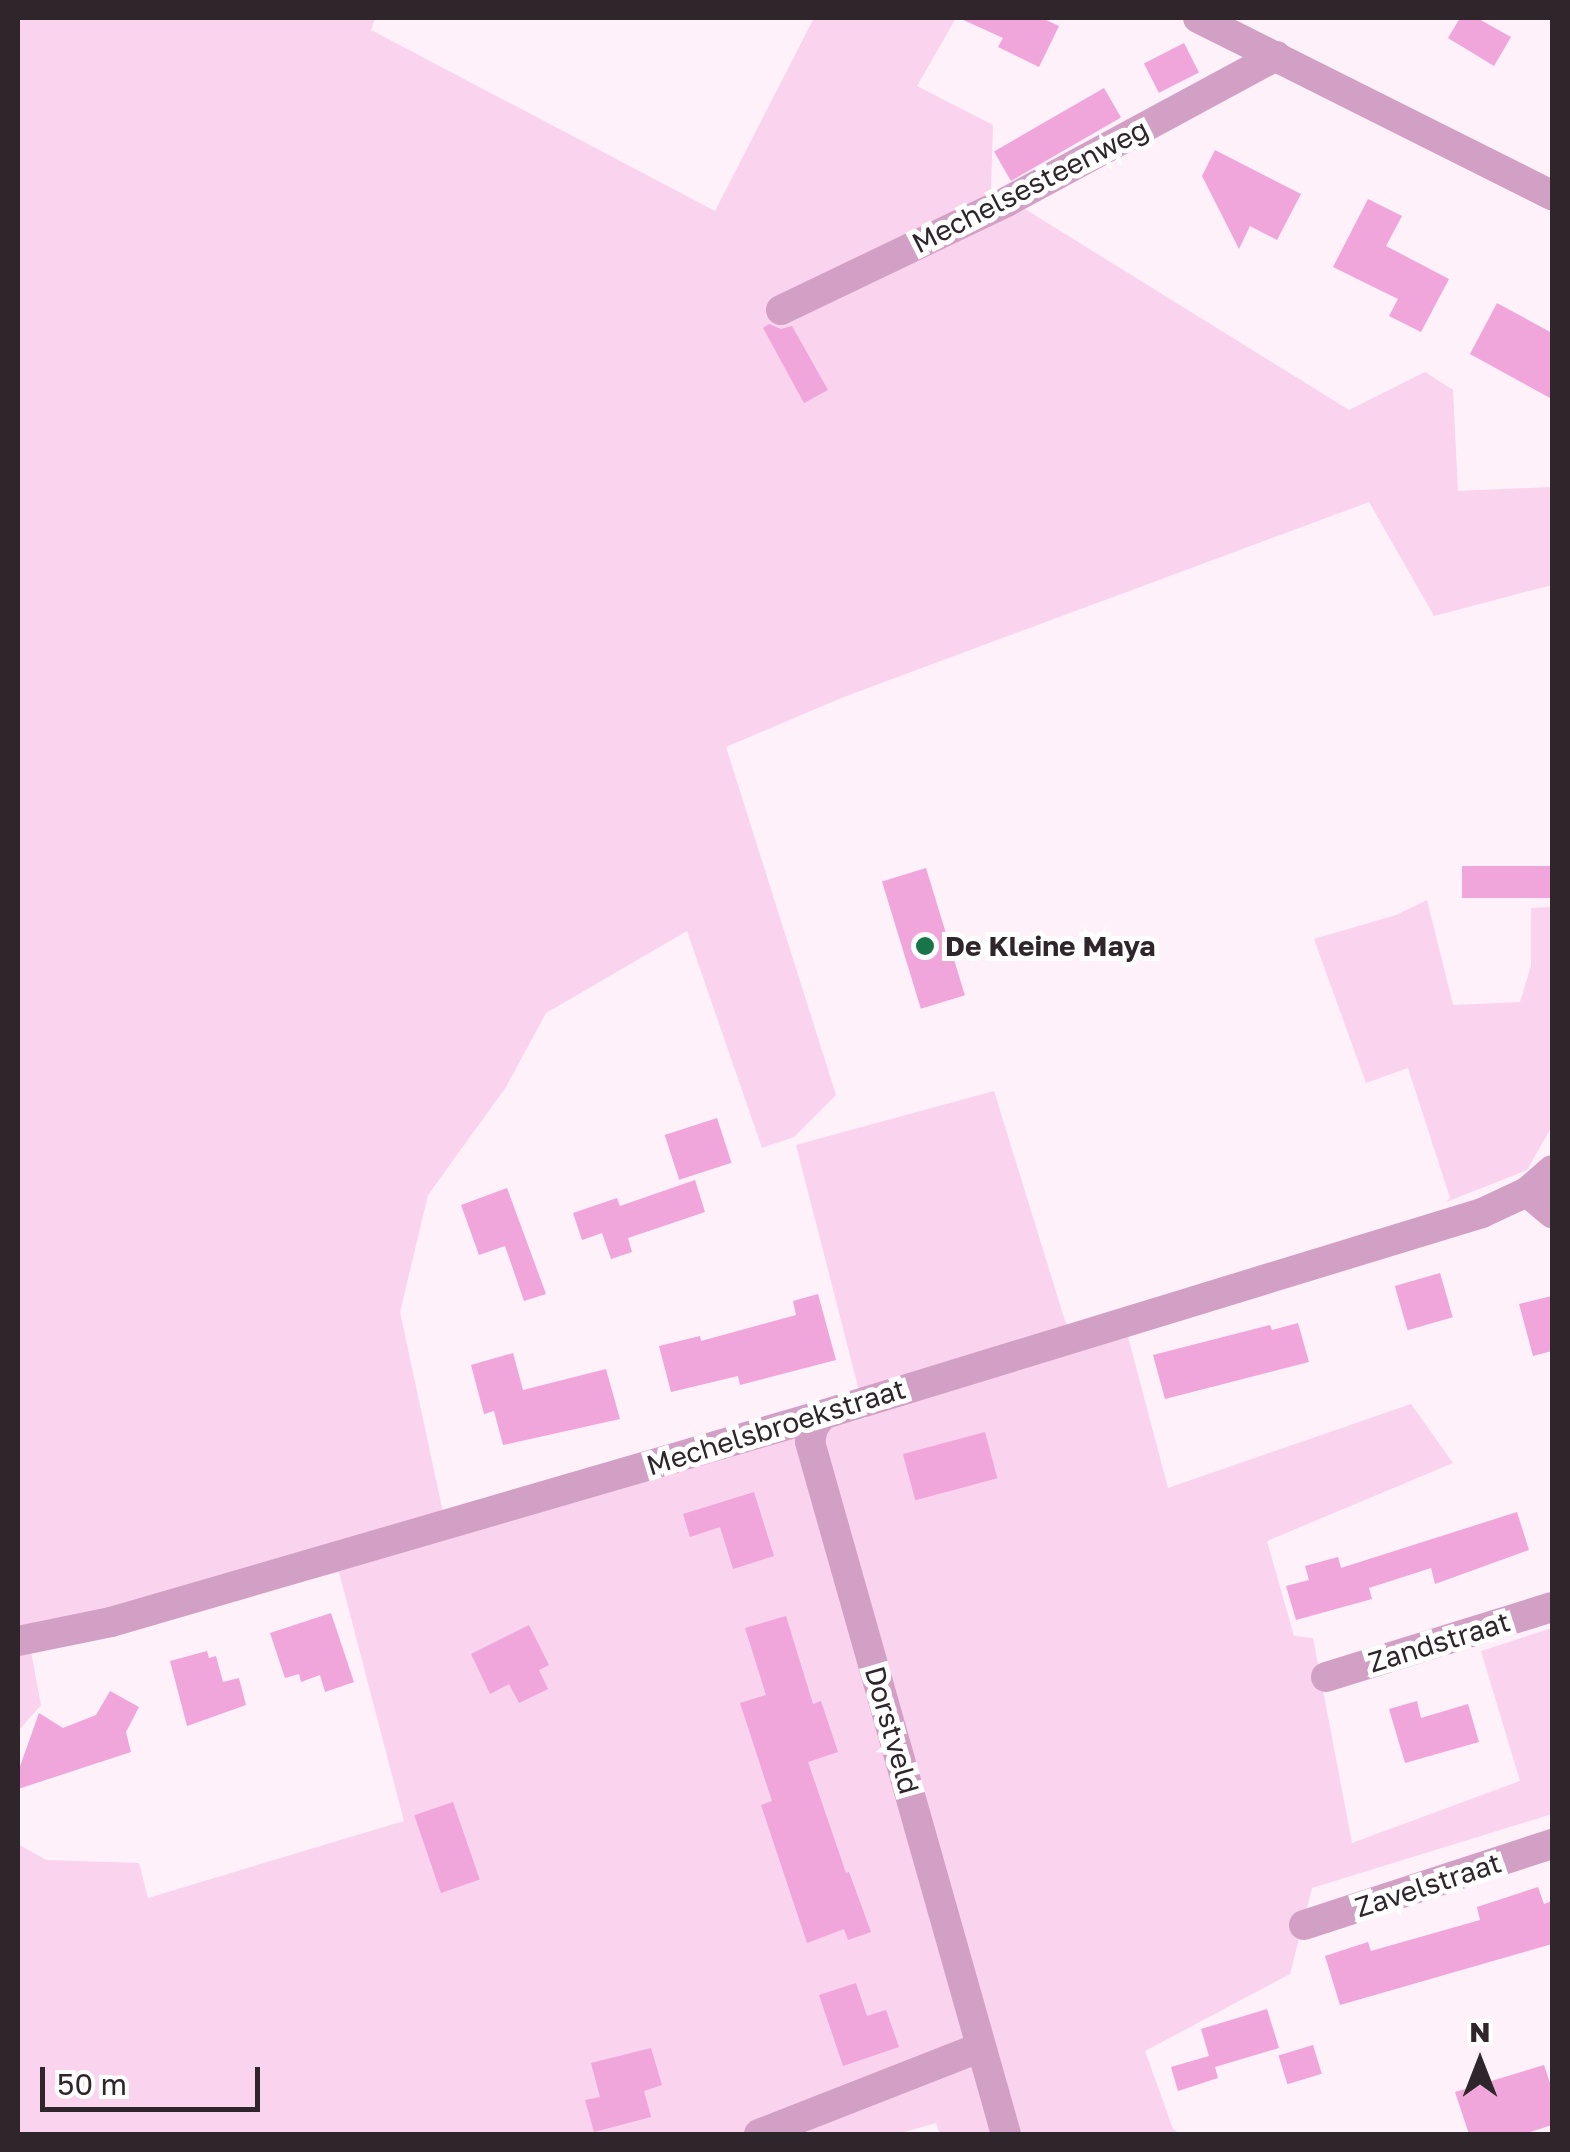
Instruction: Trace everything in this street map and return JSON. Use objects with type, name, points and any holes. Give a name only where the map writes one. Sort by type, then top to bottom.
[{"type":"street","points":[[1198,18],[1552,195]]},
{"type":"street","name":"Mechelsesteenweg","points":[[781,310],[1008,201],[1276,56]]},
{"type":"street","name":"Mechelsbroekstraat","points":[[18,1641],[111,1622],[822,1415],[1482,1213],[1528,1192],[1552,1170]]},
{"type":"street","points":[[1528,1192],[1552,1213]]},
{"type":"street","name":"Dorstveld","points":[[822,1415],[812,1428],[810,1442],[1006,2134]]},
{"type":"street","name":"Zandstraat","points":[[1326,1677],[1552,1607]]},
{"type":"street","name":"Zavelstraat","points":[[1304,1925],[1552,1844]]},
{"type":"street","points":[[759,2134],[981,2048]]},
{"type":"shaded area","points":[[18,18],[375,18],[371,30],[715,211],[814,18],[956,18],[917,86],[993,125],[991,188],[1349,410],[1425,372],[1453,390],[1458,491],[1552,487],[1552,585],[1434,616],[1369,502],[841,698],[726,747],[836,1095],[794,1137],[762,1148],[687,931],[546,1013],[506,1087],[428,1195],[400,1312],[447,1531],[866,1418],[796,1145],[994,1091],[1065,1321],[1083,1344],[1127,1333],[1168,1488],[1411,1404],[1453,1463],[1267,1541],[1294,1636],[1313,1638],[1352,1843],[1520,1781],[1481,1651],[1552,1628],[1552,1814],[1312,1888],[1290,1974],[1145,2051],[1173,2129],[1180,2134],[940,2134],[936,2123],[897,2134],[18,2134],[18,1844],[46,1860],[139,1863],[148,1898],[404,1821],[339,1572],[31,1652],[41,1705],[18,1731]]},
{"type":"shaded area","points":[[1427,900],[1453,1005],[1520,1002],[1531,966],[1531,908],[1552,907],[1552,1126],[1527,1170],[1446,1202],[1450,1198],[1408,1068],[1366,1083],[1314,939],[1396,915]]},
{"type":"building","points":[[959,18],[1042,18],[1059,26],[1039,67],[998,47],[1003,38]]},
{"type":"building","points":[[1460,18],[1477,18],[1511,37],[1494,66],[1448,38]]},
{"type":"building","points":[[1184,43],[1199,72],[1159,93],[1144,63]]},
{"type":"building","points":[[1104,88],[1121,117],[1011,181],[994,152]]},
{"type":"building","points":[[1215,150],[1301,194],[1277,240],[1250,226],[1239,249],[1202,176]]},
{"type":"building","points":[[1368,199],[1402,216],[1386,246],[1449,279],[1421,332],[1389,316],[1398,299],[1333,267]]},
{"type":"building","points":[[1497,303],[1552,333],[1552,399],[1470,354]]},
{"type":"building","points":[[769,324],[781,329],[792,326],[828,390],[804,403],[763,328]]},
{"type":"building","points":[[1462,866],[1552,866],[1552,898],[1462,898]]},
{"type":"building","points":[[926,868],[965,995],[921,1009],[882,881]]},
{"type":"building","points":[[717,1118],[732,1163],[679,1180],[665,1135]]},
{"type":"building","points":[[695,1180],[705,1212],[628,1238],[632,1252],[611,1259],[602,1233],[582,1240],[573,1213],[617,1198],[620,1206]]},
{"type":"building","points":[[507,1188],[546,1294],[524,1301],[505,1246],[479,1255],[461,1205]]},
{"type":"building","points":[[1440,1273],[1453,1317],[1408,1330],[1395,1286]]},
{"type":"building","points":[[818,1294],[836,1360],[740,1385],[738,1376],[671,1392],[659,1346],[700,1336],[701,1341],[796,1315],[793,1301]]},
{"type":"building","points":[[1552,1296],[1552,1351],[1533,1356],[1519,1304]]},
{"type":"building","points":[[1298,1323],[1309,1362],[1165,1399],[1153,1355],[1270,1325],[1272,1330]]},
{"type":"building","points":[[513,1353],[523,1390],[606,1369],[620,1419],[503,1445],[494,1411],[484,1414],[471,1365]]},
{"type":"building","points":[[985,1432],[997,1478],[915,1500],[903,1454]]},
{"type":"building","points":[[754,1492],[774,1556],[733,1569],[720,1527],[690,1537],[683,1514]]},
{"type":"building","points":[[1517,1512],[1529,1550],[1435,1584],[1431,1568],[1369,1588],[1372,1599],[1296,1620],[1286,1586],[1309,1580],[1305,1566],[1338,1557],[1341,1568]]},
{"type":"building","points":[[331,1613],[354,1682],[325,1692],[320,1675],[301,1682],[299,1674],[285,1678],[270,1633]]},
{"type":"building","points":[[786,1616],[813,1704],[821,1701],[838,1752],[808,1762],[871,1932],[848,1940],[844,1929],[807,1943],[761,1805],[772,1801],[740,1703],[766,1695],[745,1628]]},
{"type":"building","points":[[529,1625],[549,1665],[539,1670],[548,1689],[519,1703],[509,1684],[490,1694],[471,1654]]},
{"type":"building","points":[[207,1651],[209,1658],[216,1656],[223,1682],[239,1678],[246,1705],[187,1726],[170,1661]]},
{"type":"building","points":[[110,1691],[139,1707],[126,1732],[131,1752],[18,1789],[18,1772],[39,1713],[63,1728],[96,1715]]},
{"type":"building","points":[[1417,1701],[1421,1718],[1468,1704],[1479,1742],[1405,1763],[1389,1709]]},
{"type":"building","points":[[453,1802],[480,1880],[441,1893],[414,1815]]},
{"type":"building","points":[[1538,1887],[1544,1904],[1552,1901],[1552,1944],[1340,2005],[1325,1956],[1368,1942],[1371,1951],[1480,1920],[1477,1907]]},
{"type":"building","points":[[856,1983],[867,2016],[886,2010],[899,2047],[843,2066],[819,1995]]},
{"type":"building","points":[[1267,2009],[1279,2048],[1215,2067],[1218,2078],[1178,2091],[1171,2067],[1209,2056],[1201,2029]]},
{"type":"building","points":[[1313,2045],[1322,2074],[1287,2084],[1279,2056]]},
{"type":"building","points":[[651,2048],[662,2085],[644,2091],[651,2117],[594,2132],[585,2100],[600,2097],[591,2063]]},
{"type":"building","points":[[1544,2065],[1552,2089],[1552,2125],[1524,2134],[1469,2134],[1455,2092]]},
{"type":"place","name":"De Kleine Maya","points":[[925,946]]}]
